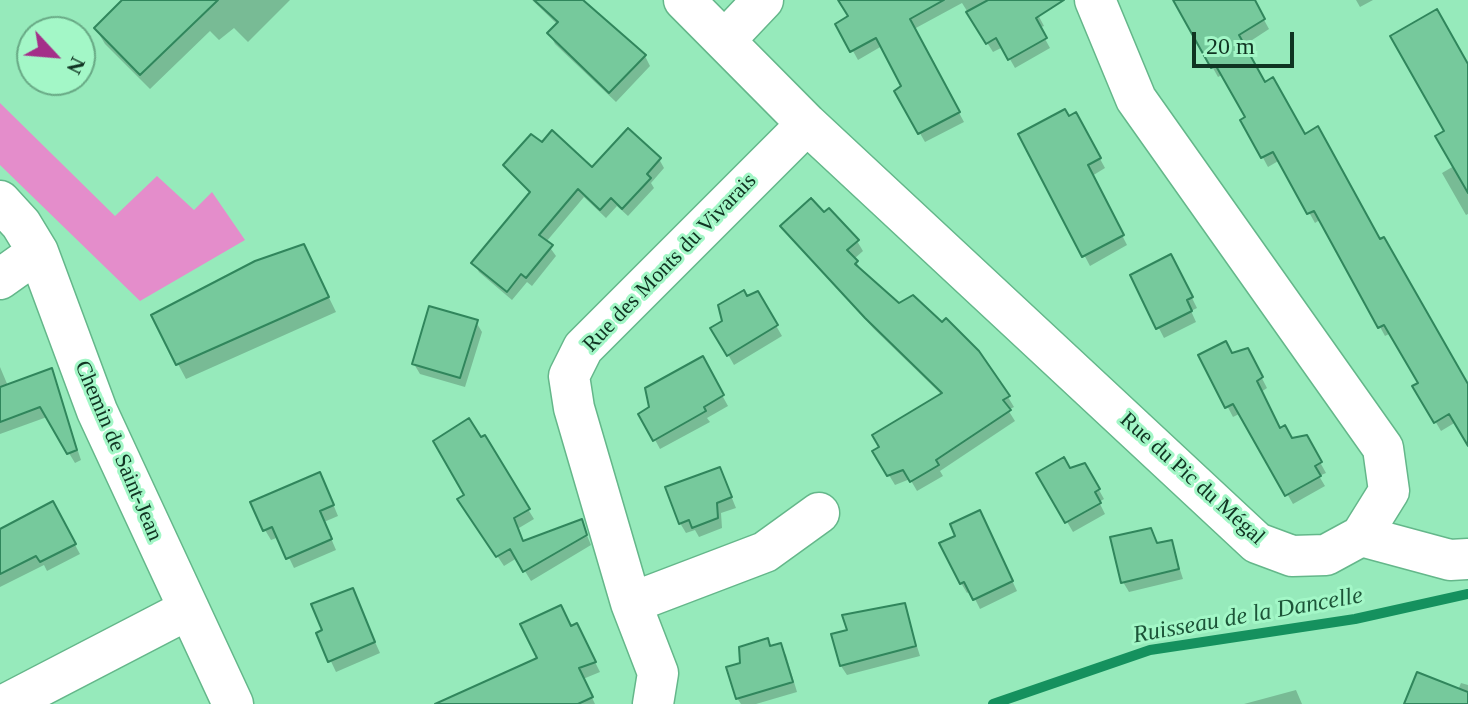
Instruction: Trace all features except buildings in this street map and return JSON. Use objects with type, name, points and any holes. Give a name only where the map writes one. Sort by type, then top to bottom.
[{"type":"street","name":"Rue du Pic du Mégal","points":[[684,0],[807,124],[1257,543],[1292,556],[1326,555],[1361,536],[1389,491],[1383,448],[1136,99],[1095,0]]},
{"type":"street","points":[[726,39],[763,0]]},
{"type":"street","name":"Rue des Monts du Vivarais","points":[[653,704],[658,673],[631,603],[574,408],[569,376],[583,348],[807,124]]},
{"type":"street","name":"Chemin de Saint-Jean","points":[[0,201],[21,224],[38,252],[97,411],[233,704]]},
{"type":"street","points":[[0,279],[38,252]]},
{"type":"street","points":[[631,603],[765,552],[819,513]]},
{"type":"street","points":[[1361,536],[1450,560],[1468,559]]},
{"type":"street","points":[[6,704],[189,609]]},
{"type":"shaded area","points":[[0,103],[115,216],[157,176],[194,210],[212,192],[245,240],[140,301],[0,165]]},
{"type":"waterway","name":"Ruisseau de la Dancelle","points":[[993,704],[1150,650],[1355,619],[1468,594]]}]
